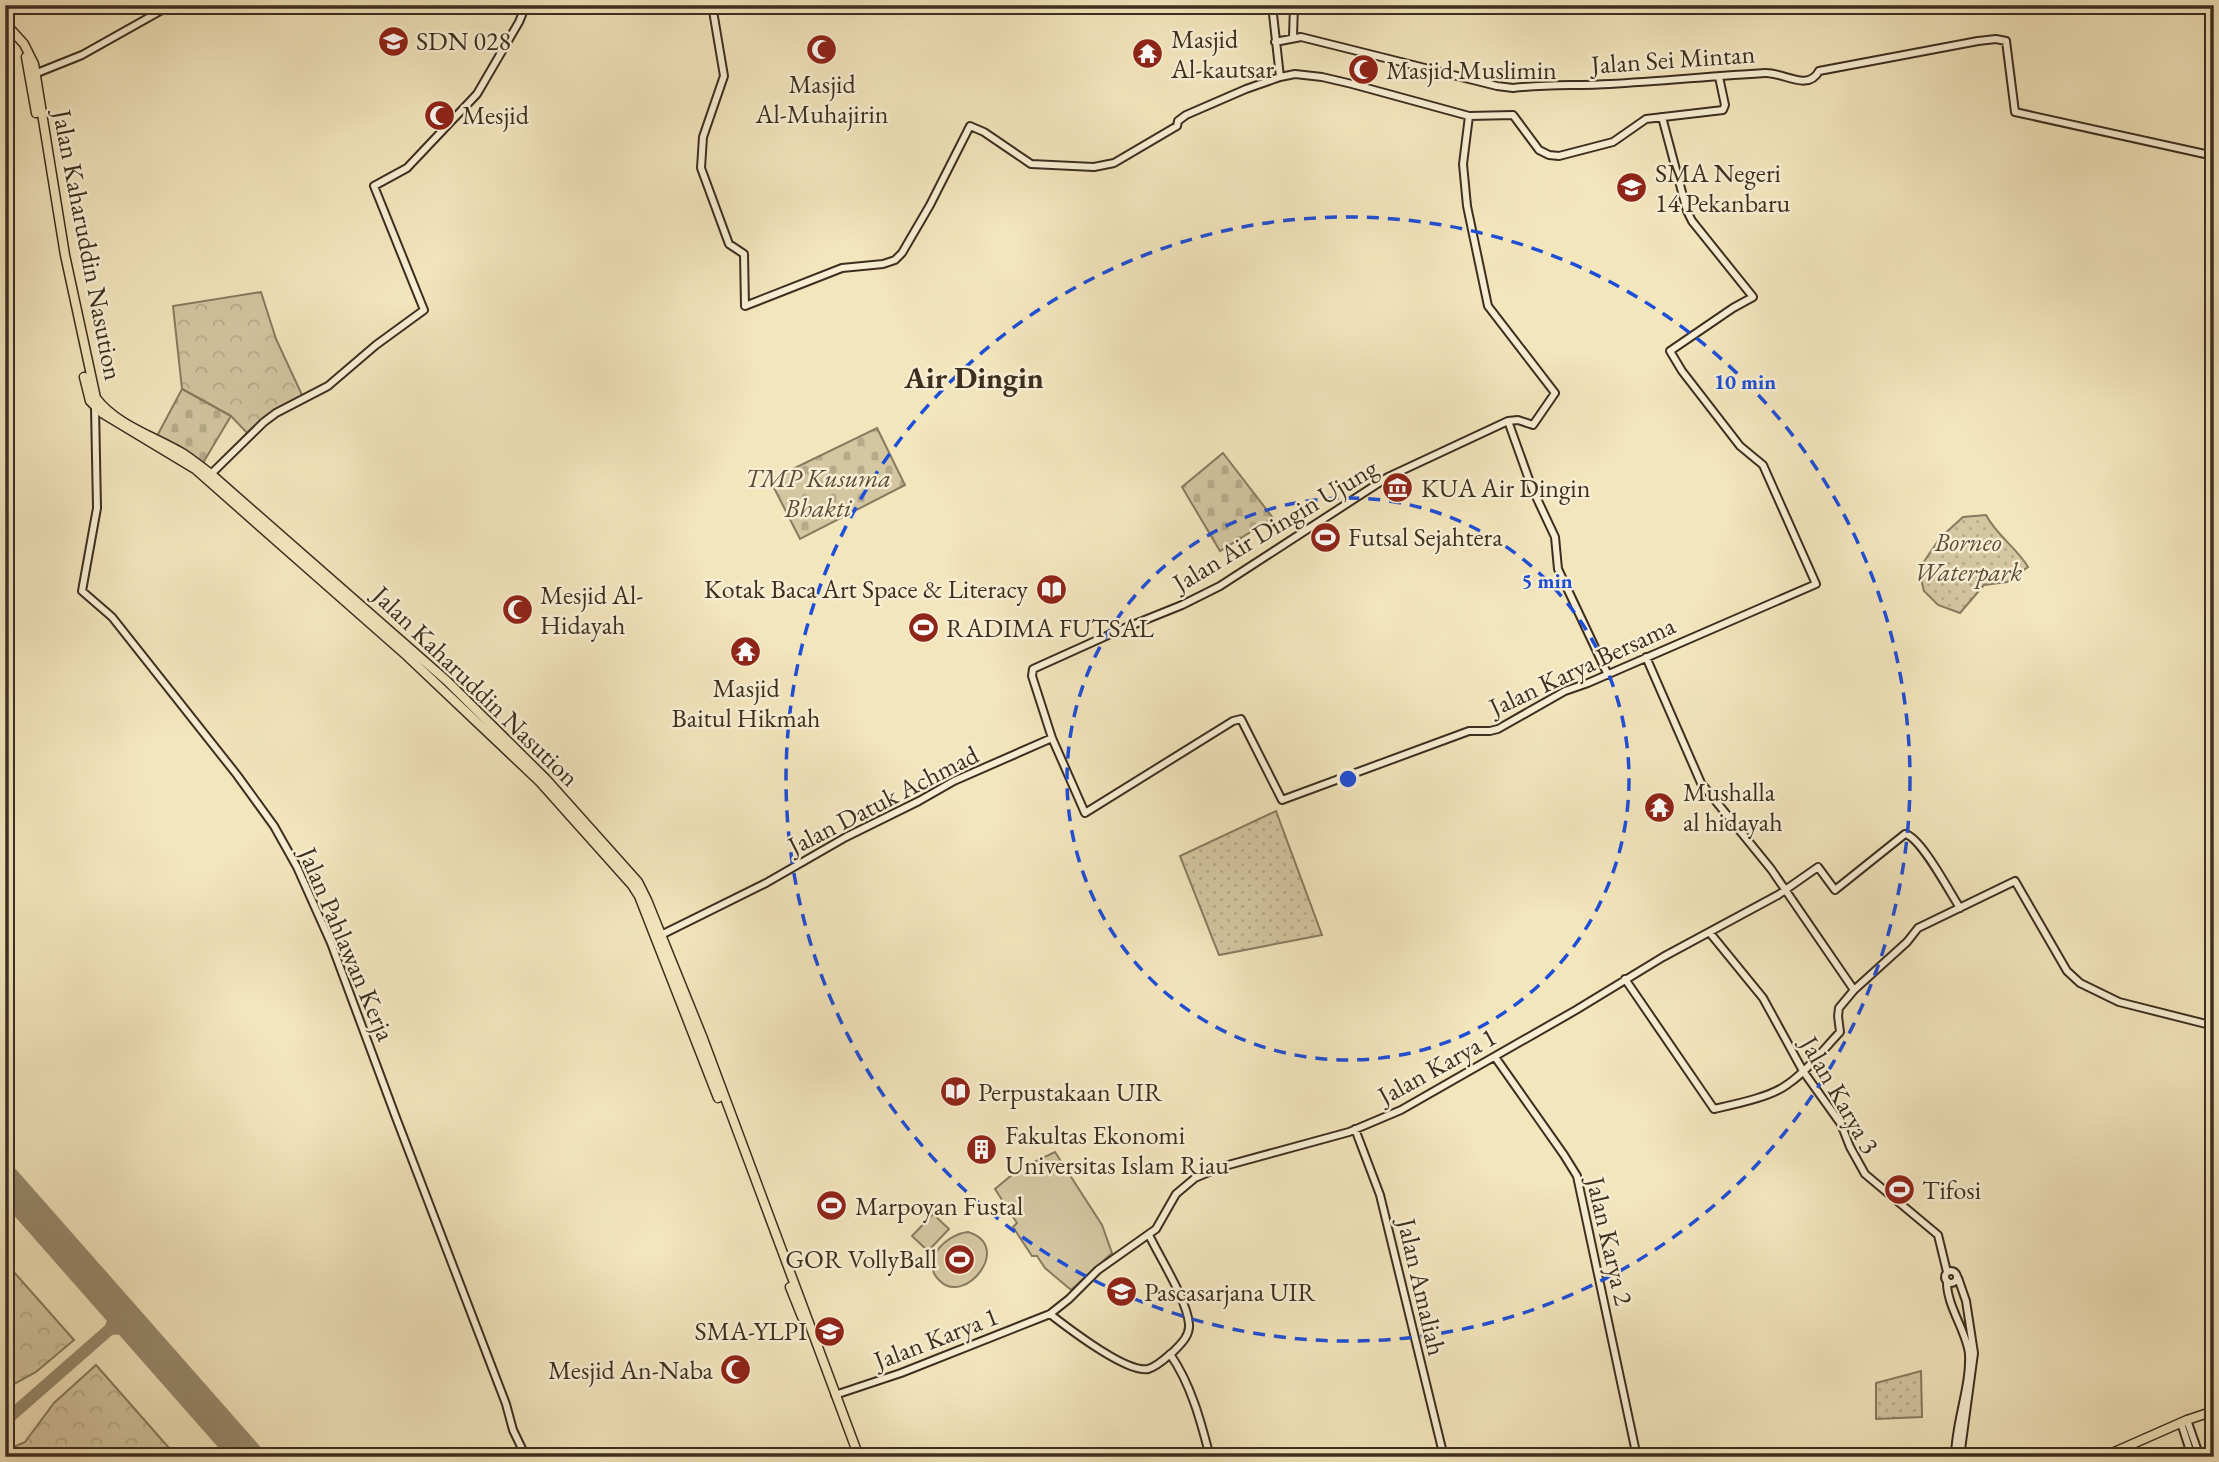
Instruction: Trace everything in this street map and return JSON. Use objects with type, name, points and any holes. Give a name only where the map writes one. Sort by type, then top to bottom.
[{"type":"highway","name":"Jalan Kaharuddin Nasution","points":[[5,23],[27,48],[33,59],[33,74]]},
{"type":"highway","name":"Jalan Kaharuddin Nasution","points":[[5,30],[22,49],[33,74],[65,255],[90,382],[97,404],[110,420],[173,454],[253,514]]},
{"type":"highway","name":"Jalan Kaharuddin Nasution","points":[[97,404],[185,454],[211,474],[253,514],[441,676],[515,752],[632,885],[682,995],[855,1454]]},
{"type":"highway","name":"Jalan Kaharuddin Nasution","points":[[515,752],[545,778],[635,878],[647,900],[855,1454]]},
{"type":"highway","points":[[2103,1457],[2184,1421],[2214,1411]]},
{"type":"street","points":[[33,74],[94,50],[171,5]]},
{"type":"street","points":[[365,5],[373,5]]},
{"type":"street","points":[[211,474],[276,412],[328,386],[370,349],[424,310],[374,186],[407,168],[477,94],[526,5]]},
{"type":"street","points":[[712,5],[724,76],[702,136],[701,168],[729,244],[744,254],[745,306],[842,268],[883,264],[895,260],[924,215],[970,126],[984,132],[1031,164],[1108,166],[1177,126],[1178,121],[1186,115],[1280,77],[1295,75],[1322,77],[1469,116],[1513,115],[1539,150],[1559,156],[1613,142],[1622,138],[1639,122],[1723,110],[1725,105],[1719,77]]},
{"type":"street","points":[[1272,5],[1280,77]]},
{"type":"street","points":[[1293,37],[1294,5]]},
{"type":"street","name":"Jalan Sei Mintan","points":[[1275,42],[1301,37],[1513,88],[1775,72],[1798,81],[1808,80],[1816,77],[1819,71],[2001,39],[2006,41],[2015,111],[2214,156]]},
{"type":"street","name":"Jalan Air Dingin Ujung","points":[[1052,738],[1031,674],[1039,665],[1182,605],[1220,586],[1388,477],[1508,421],[1521,420],[1533,425],[1555,393],[1488,306],[1467,206],[1463,164],[1469,116]]},
{"type":"street","name":"Jalan Karya Bersama","points":[[1052,738],[1085,813],[1225,726],[1241,719],[1282,800],[1469,731],[1498,729],[1565,691],[1608,675],[1816,584],[1763,465],[1740,446],[1682,371],[1670,351],[1733,308],[1754,297],[1692,221],[1662,117]]},
{"type":"street","name":"Jalan Pahlawan Kerja","points":[[97,404],[97,508],[82,591],[112,617],[230,765],[274,826],[297,867],[331,943],[506,1404],[513,1430],[526,1457]]},
{"type":"street","points":[[1508,421],[1524,469],[1555,537],[1558,569],[1608,675]]},
{"type":"street","points":[[1646,657],[1702,783],[1786,890],[1854,990]]},
{"type":"street","name":"Jalan Datuk Achmad","points":[[662,935],[757,888],[846,836],[954,781],[1052,738]]},
{"type":"street","name":"Jalan Karya 1","points":[[835,1395],[901,1373],[1050,1314],[1098,1270],[1149,1236],[1160,1224],[1176,1194],[1204,1172],[1356,1129],[1401,1110],[1625,979],[1786,890],[1818,867],[1835,890],[1905,834],[1909,835],[1920,845],[1960,908]]},
{"type":"street","points":[[1625,979],[1714,1109],[1741,1103],[1780,1089],[1802,1071],[1840,1032],[1838,1010],[1854,990],[1907,942],[1918,928],[2015,881],[2067,971],[2081,983],[2119,1002],[2214,1026]]},
{"type":"street","name":"Jalan Karya 3","points":[[1710,933],[1763,999],[1802,1071],[1841,1124],[1861,1169],[1938,1235],[1946,1264],[1962,1285],[1974,1341],[1958,1453]]},
{"type":"street","name":"Jalan Karya 2","points":[[1495,1057],[1577,1176],[1637,1457]]},
{"type":"street","name":"Jalan Amaliah","points":[[1356,1129],[1380,1195],[1444,1457]]},
{"type":"street","points":[[1050,1314],[1107,1354],[1136,1368],[1152,1368],[1170,1354],[1181,1345],[1189,1331],[1188,1316],[1149,1236]]},
{"type":"street","name":"Jalan Karya 3","points":[[1950,1271],[1945,1277],[1968,1350],[1970,1369]]},
{"type":"street","points":[[1947,1281],[1952,1283],[1958,1278]]},
{"type":"street","points":[[1170,1354],[1180,1370],[1200,1420],[1210,1457]]},
{"type":"street","points":[[2184,1421],[2192,1457]]},
{"type":"street","points":[[2184,1421],[2200,1457]]},
{"type":"green space","points":[[261,292],[276,339],[303,397],[247,433],[231,416],[182,389],[173,306]]},
{"type":"green space","points":[[182,389],[231,416],[203,463],[157,436]]},
{"type":"green space","name":"TMP Kusuma Bhakti","points":[[877,428],[905,485],[800,539],[770,480]]},
{"type":"green space","points":[[1223,453],[1273,518],[1220,551],[1182,487]]},
{"type":"green space","name":"Borneo Waterpark","points":[[1986,515],[2028,567],[2007,582],[1984,585],[1960,613],[1938,605],[1924,591],[1921,566],[1940,538],[1963,517]]},
{"type":"green space","points":[[1276,811],[1322,935],[1219,955],[1180,856]]},
{"type":"green space","points":[[1055,1152],[1102,1225],[1112,1253],[1071,1290],[1045,1268],[1037,1256],[1032,1256],[1013,1227],[1017,1223],[995,1189],[1019,1169]]},
{"type":"green space","points":[[933,1214],[949,1229],[928,1251],[912,1236]]},
{"type":"green space","name":"GOR VollyBall","points":[[968,1232],[981,1239],[987,1249],[986,1260],[981,1271],[972,1280],[961,1286],[950,1287],[934,1273],[934,1257],[944,1243]]},
{"type":"green space","points":[[5,1262],[74,1340],[36,1372],[5,1389]]},
{"type":"green space","points":[[96,1365],[177,1457],[5,1457],[5,1451],[25,1442],[54,1403]]},
{"type":"green space","points":[[1921,1371],[1922,1417],[1876,1419],[1876,1383]]},
{"type":"taxiway","points":[[111,1302],[114,1319],[110,1329],[128,1328],[139,1333]]},
{"type":"taxiway","points":[[5,1421],[110,1329]]},
{"type":"runway","points":[[5,1181],[248,1457]]},
{"type":"place","name":"SDN 028","points":[[393,41]]},
{"type":"place","name":"Masjid Al-Muhajirin","points":[[822,49]]},
{"type":"place","name":"Masjid Al-kautsar","points":[[1148,54]]},
{"type":"place","name":"Masjid Muslimin","points":[[1363,70]]},
{"type":"place","name":"Mesjid","points":[[439,115]]},
{"type":"place","name":"SMA Negeri 14 Pekanbaru","points":[[1632,188]]},
{"type":"place","name":"KUA Air Dingin","points":[[1398,488]]},
{"type":"place","name":"Futsal Sejahtera","points":[[1325,537]]},
{"type":"place","name":"Kotak Baca Art Space & Literacy","points":[[1051,589]]},
{"type":"place","name":"Mesjid Al- Hidayah","points":[[517,610]]},
{"type":"place","name":"RADIMA FUTSAL","points":[[923,628]]},
{"type":"place","name":"Masjid Baitul Hikmah","points":[[746,652]]},
{"type":"place","name":"Mushalla al hidayah","points":[[1660,807]]},
{"type":"place","name":"Perpustakaan UIR","points":[[955,1092]]},
{"type":"place","name":"Fakultas Ekonomi Universitas Islam Riau","points":[[982,1150]]},
{"type":"place","name":"Tifosi","points":[[1899,1190]]},
{"type":"place","name":"Marpoyan Fustal","points":[[832,1206]]},
{"type":"place","name":"GOR VollyBall","points":[[960,1259]]},
{"type":"place","name":"Pascasarjana UIR","points":[[1121,1292]]},
{"type":"place","name":"SMA-YLPI","points":[[830,1331]]},
{"type":"place","name":"Mesjid An-Naba","points":[[736,1370]]},
{"type":"district","name":"Air Dingin","points":[[974,378]]}]
